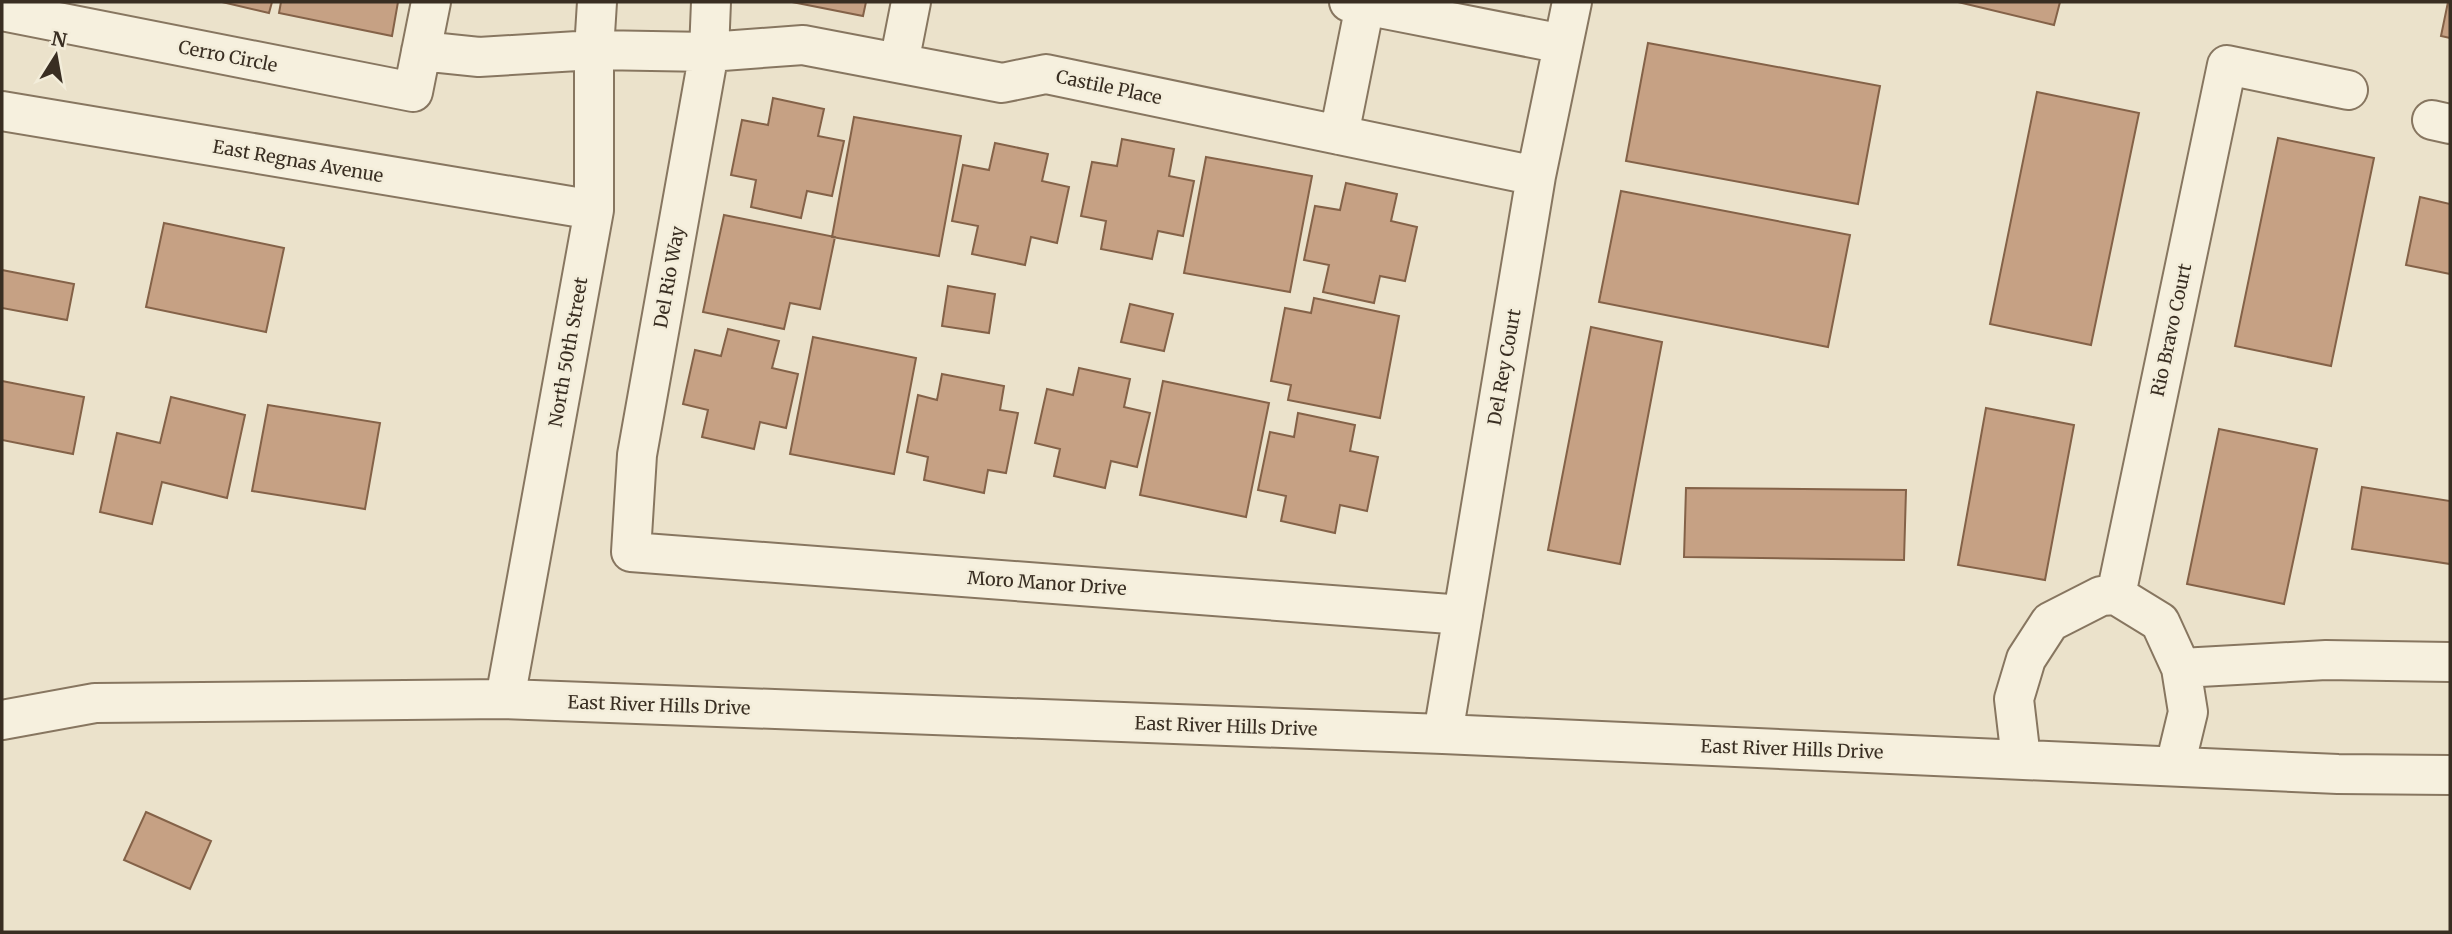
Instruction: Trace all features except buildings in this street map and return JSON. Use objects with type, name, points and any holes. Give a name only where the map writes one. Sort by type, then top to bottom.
[{"type":"street","name":"Cerro Circle","points":[[2,11],[413,92],[431,2]]},
{"type":"street","name":"North 50th Street","points":[[505,699],[594,210],[594,50],[597,2]]},
{"type":"street","name":"Del Rio Way","points":[[631,552],[637,455],[709,52],[711,2]]},
{"type":"street","points":[[899,63],[911,2]]},
{"type":"street","name":"Del Rey Court","points":[[1443,734],[1536,176],[1572,2]]},
{"type":"street","points":[[1339,135],[1357,3],[1563,44]]},
{"type":"street","name":"Castile Place","points":[[594,50],[709,52],[803,45],[1002,83],[1046,74],[1536,176]]},
{"type":"street","points":[[421,51],[479,57],[594,50]]},
{"type":"street","name":"Rio Bravo Court","points":[[2116,595],[2227,65],[2348,90]]},
{"type":"street","name":"East Regnas Avenue","points":[[2,111],[594,210]]},
{"type":"street","name":"Moro Manor Drive","points":[[631,552],[1463,615]]},
{"type":"street","points":[[2021,759],[2014,699],[2026,659],[2050,622],[2101,596],[2116,595],[2160,622],[2181,668],[2188,712],[2175,766]]},
{"type":"street","points":[[2181,668],[2326,660],[2450,662]]},
{"type":"street","name":"East River Hills Drive","points":[[2,720],[95,704],[505,699],[1443,734],[2338,774],[2450,775]]}]
